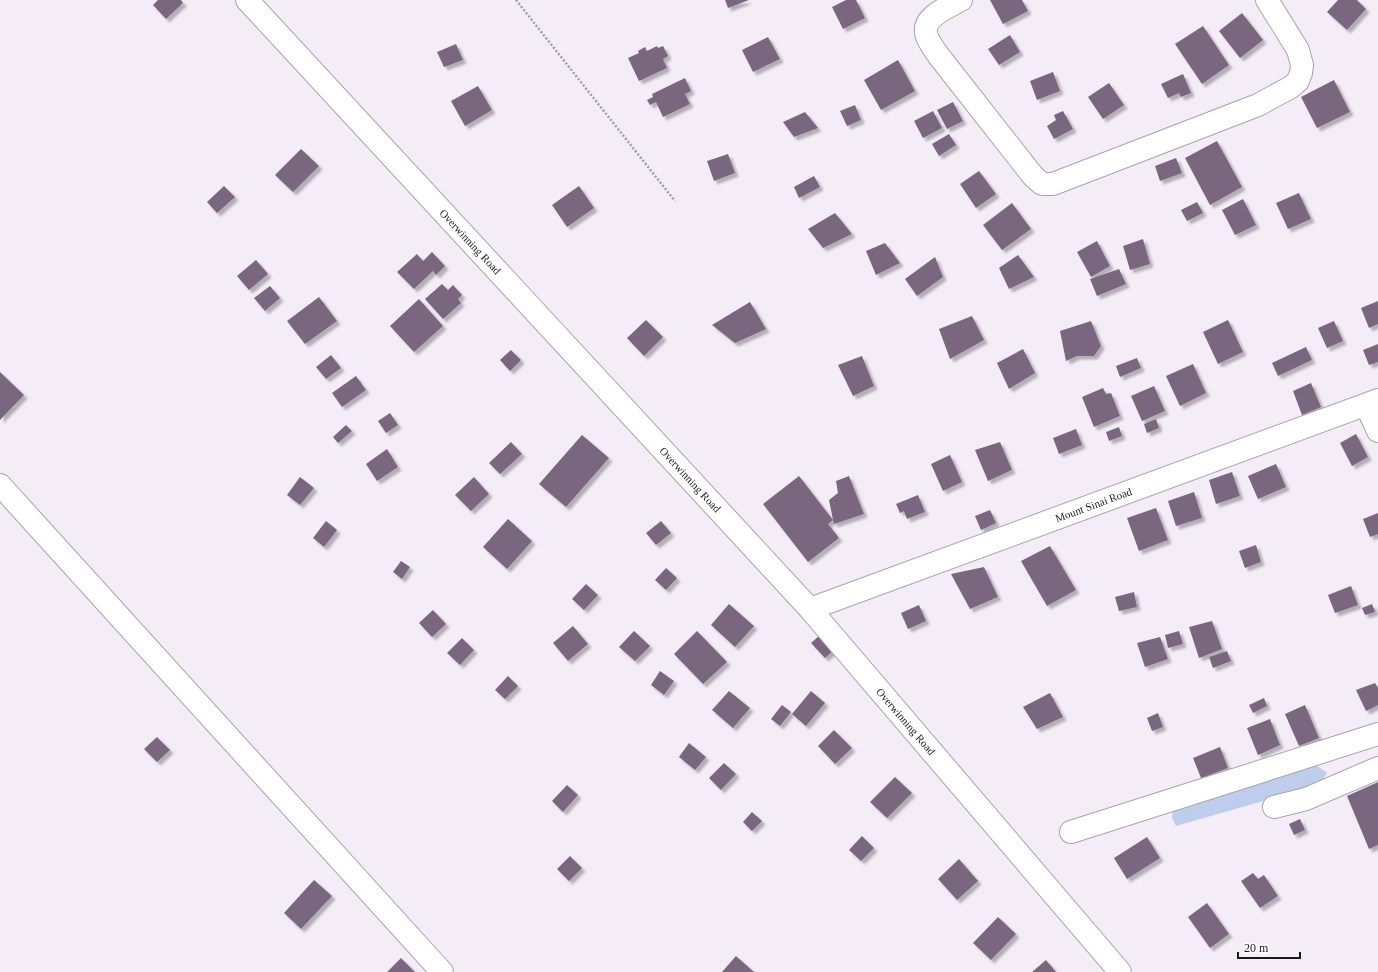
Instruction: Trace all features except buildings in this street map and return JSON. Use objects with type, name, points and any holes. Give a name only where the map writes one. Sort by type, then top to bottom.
[{"type":"street","name":"Overwinning Road","points":[[247,0],[810,609],[1120,972]]},
{"type":"street","points":[[961,0],[931,18],[926,24],[926,34],[938,55],[1034,176],[1042,184],[1053,184],[1258,105],[1291,87],[1298,81],[1302,65],[1298,50],[1267,0]]},
{"type":"street","name":"Mount Sinai Road","points":[[810,609],[1372,403]]},
{"type":"street","points":[[1372,403],[1378,431]]},
{"type":"street","points":[[0,485],[442,972]]},
{"type":"street","points":[[1071,832],[1378,734]]},
{"type":"street","points":[[1274,807],[1306,799],[1378,768]]},
{"type":"path","points":[[516,0],[675,201]]},
{"type":"water","points":[[1316,765],[1327,773],[1319,785],[1176,826],[1172,818],[1173,809]]}]
